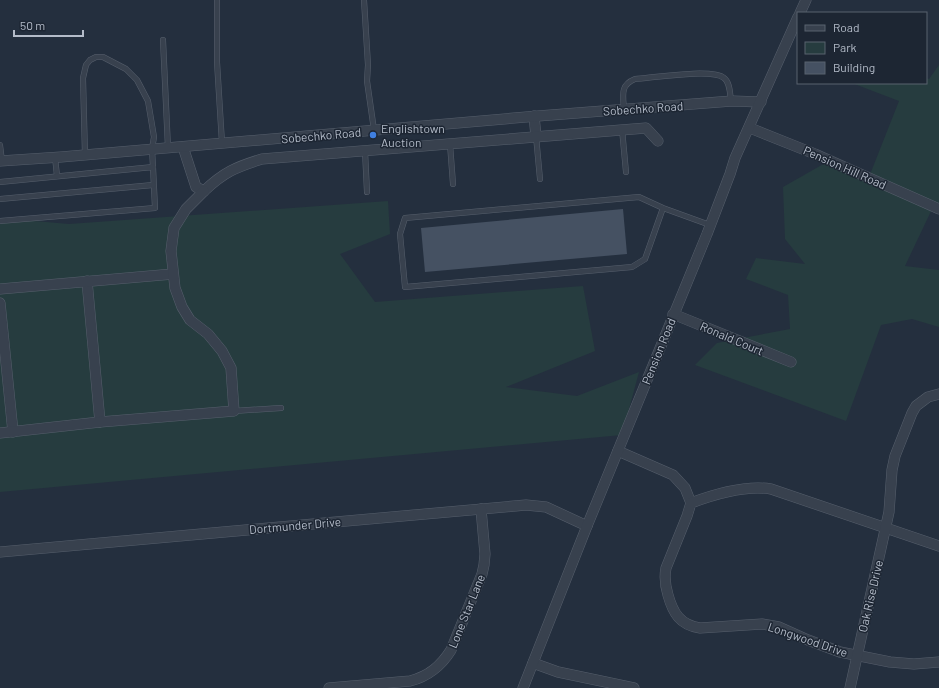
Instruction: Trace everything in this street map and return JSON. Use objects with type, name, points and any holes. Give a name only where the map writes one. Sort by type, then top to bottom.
[{"type":"street","points":[[800,12],[806,0]]},
{"type":"street","name":"Pension Road","points":[[523,688],[587,526],[710,225],[735,158],[750,128],[797,19]]},
{"type":"street","name":"Sobechko Road","points":[[1,161],[222,144],[534,116],[731,101],[761,102]]},
{"type":"street","points":[[534,116],[536,136]]},
{"type":"street","points":[[0,433],[100,422],[234,411],[231,368],[222,351],[208,334],[190,320],[182,307],[175,288],[171,251],[174,228],[186,208],[218,178],[239,166],[262,159],[622,129],[646,128],[658,140]]},
{"type":"street","name":"Pension Hill Road","points":[[750,128],[815,154],[939,209]]},
{"type":"street","points":[[183,147],[196,187],[204,191]]},
{"type":"street","points":[[0,289],[173,274]]},
{"type":"street","points":[[87,281],[100,422]]},
{"type":"street","points":[[0,303],[13,432]]},
{"type":"street","name":"Ronald Court","points":[[674,314],[791,362]]},
{"type":"street","name":"Oak Rise Drive","points":[[850,688],[889,512],[894,462],[912,413],[921,402],[928,397],[939,394]]},
{"type":"street","points":[[618,451],[673,475],[685,488],[691,503],[704,498],[748,488],[760,487],[772,489],[939,546]]},
{"type":"street","name":"Longwood Drive","points":[[691,503],[664,575],[664,582],[675,614],[686,624],[700,628],[752,624],[771,625],[787,630],[826,647],[857,655],[890,662],[914,664],[939,662]]},
{"type":"street","name":"Dortmunder Drive","points":[[0,552],[526,505],[538,506],[565,515],[587,526]]},
{"type":"street","name":"Lone Star Lane","points":[[329,688],[418,679],[435,670],[446,658],[451,650],[483,569],[485,554],[481,509]]},
{"type":"street","points":[[533,662],[558,672],[634,688]]},
{"type":"lane","points":[[217,0],[217,62],[222,144]]},
{"type":"lane","points":[[364,0],[368,65],[367,81],[374,130]]},
{"type":"lane","points":[[163,40],[168,148]]},
{"type":"lane","points":[[0,221],[155,208],[152,149],[154,136],[148,101],[137,80],[126,69],[102,57],[96,57],[90,60],[86,65],[83,78],[85,155]]},
{"type":"lane","points":[[624,110],[623,91],[625,85],[635,79],[707,73],[723,76],[728,83],[731,101]]},
{"type":"lane","points":[[622,129],[626,172]]},
{"type":"lane","points":[[536,136],[540,179]]},
{"type":"lane","points":[[450,144],[453,184]]},
{"type":"lane","points":[[0,145],[1,161]]},
{"type":"lane","points":[[365,151],[367,192]]},
{"type":"lane","points":[[55,157],[57,176]]},
{"type":"lane","points":[[0,182],[153,167]]},
{"type":"lane","points":[[0,199],[153,185]]},
{"type":"lane","points":[[663,208],[645,259],[632,268],[405,287],[400,234],[405,218],[640,197],[663,208],[710,225]]},
{"type":"lane","points":[[234,411],[281,408]]},
{"type":"green space","points":[[939,65],[939,209],[933,207],[905,266],[939,270],[939,327],[912,319],[881,325],[846,421],[695,365],[717,343],[790,329],[788,295],[746,279],[756,258],[805,264],[785,239],[783,187],[827,162],[869,177],[899,101],[855,84],[927,84],[927,78],[929,79]]},
{"type":"green space","points":[[388,201],[390,234],[340,254],[375,302],[583,286],[595,351],[506,387],[577,396],[639,372],[622,435],[0,492],[0,218],[69,224]]},
{"type":"building","points":[[623,209],[627,254],[425,272],[421,228]]},
{"type":"place","name":"Englishtown Auction","points":[[373,135]]}]
